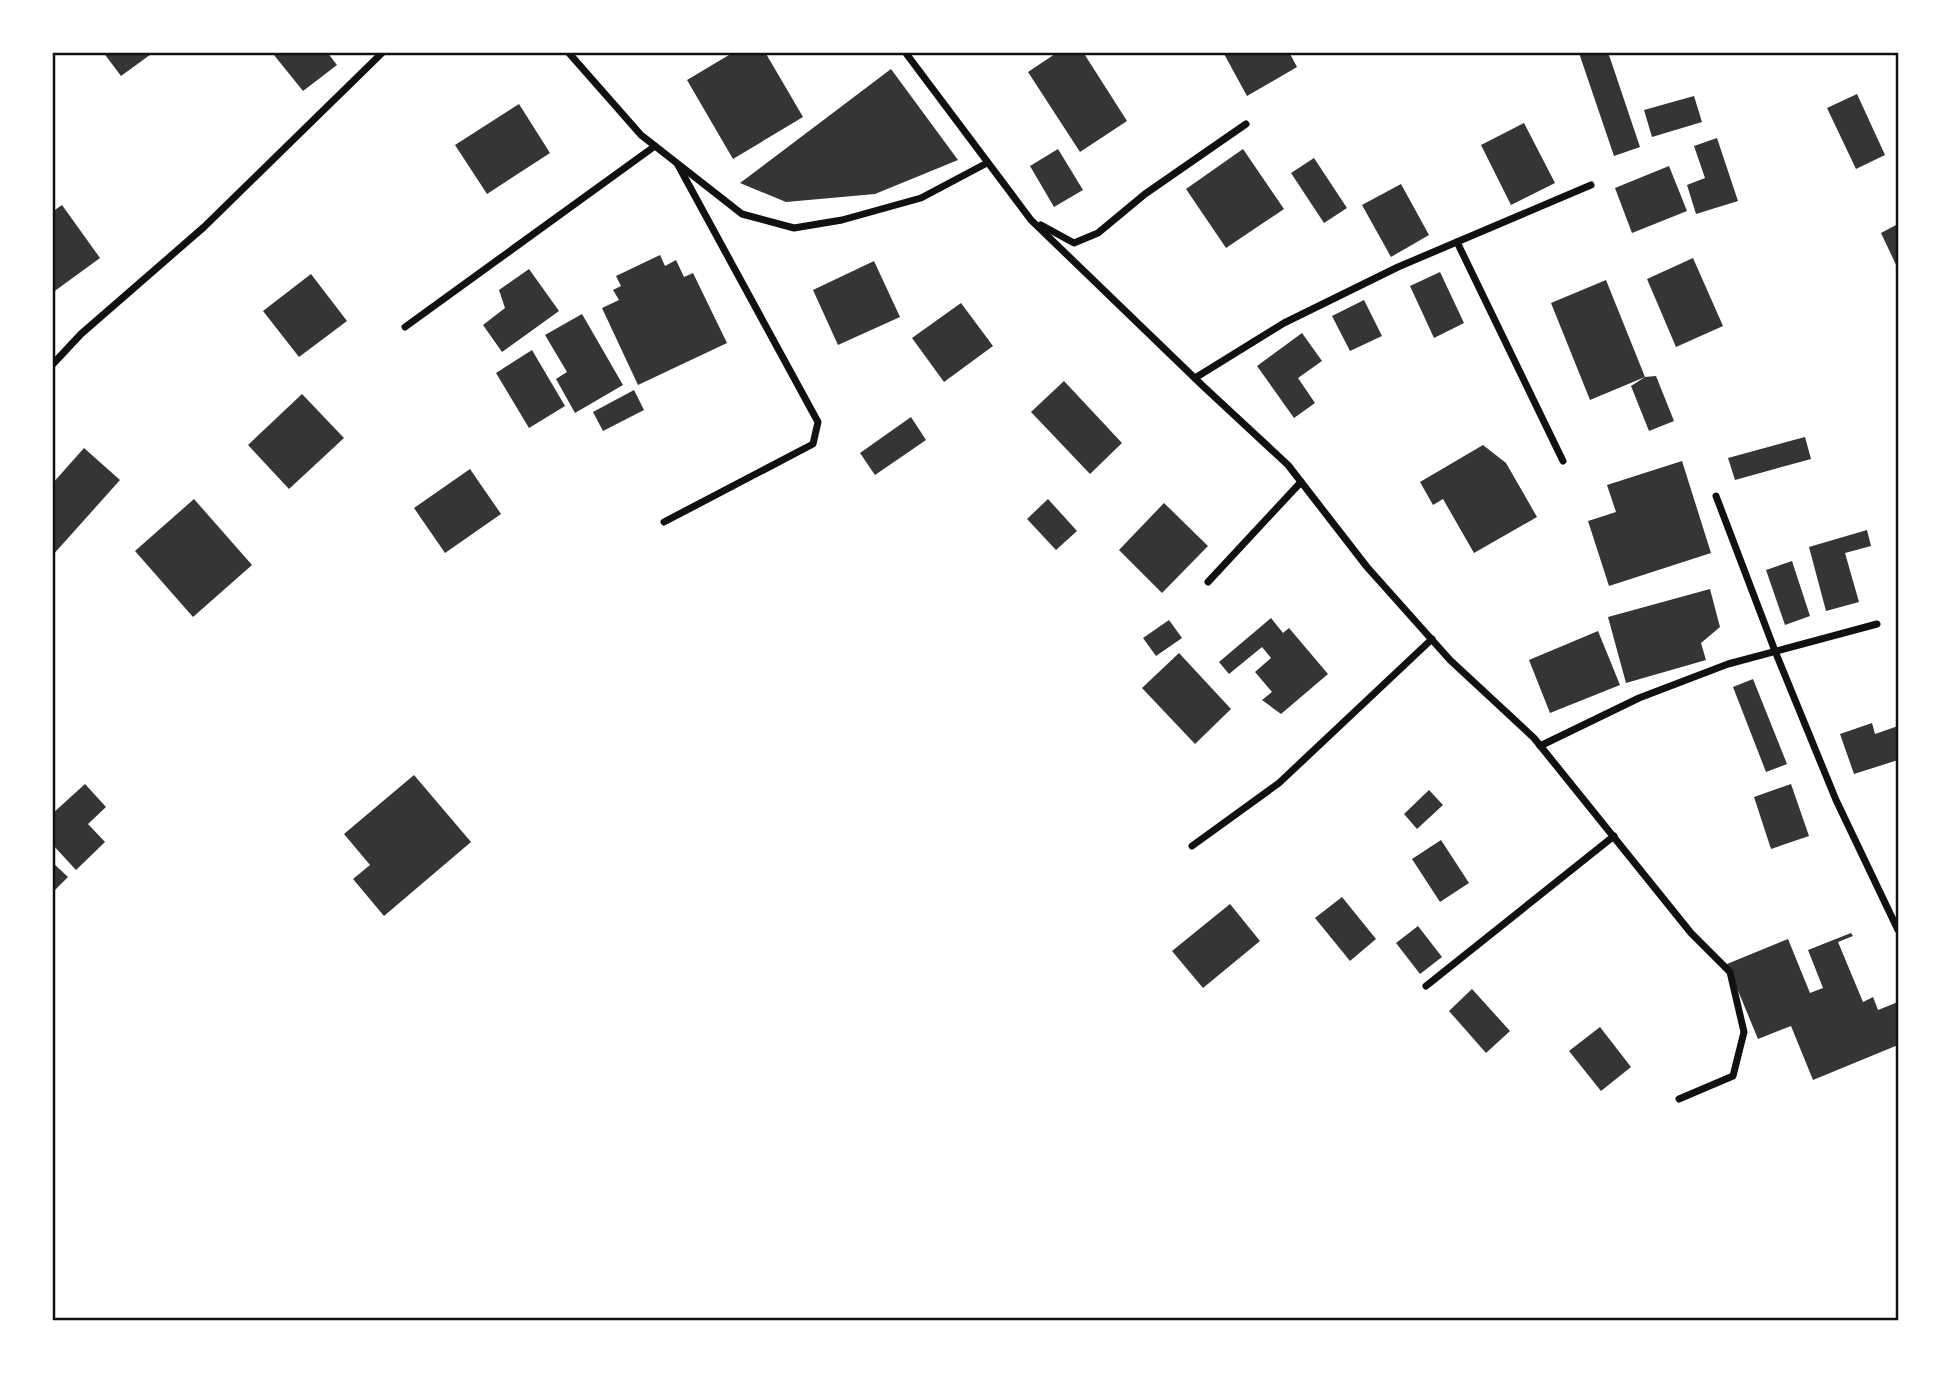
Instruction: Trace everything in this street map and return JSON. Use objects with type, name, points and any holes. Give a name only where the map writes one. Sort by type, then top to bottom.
[{"type":"street","points":[[52,365],[81,334],[204,227],[383,52]]},
{"type":"street","points":[[568,52],[641,135],[742,214],[794,228],[842,220],[921,198],[987,163]]},
{"type":"street","points":[[905,52],[1031,220],[1288,465],[1367,567],[1450,660],[1541,746],[1691,933],[1730,972],[1744,1032],[1733,1076],[1679,1099]]},
{"type":"street","points":[[1031,220],[1074,243],[1098,233],[1145,194],[1246,124]]},
{"type":"street","points":[[405,327],[655,146]]},
{"type":"street","points":[[664,522],[813,444],[818,422],[676,162]]},
{"type":"street","points":[[1195,378],[1284,323],[1398,267],[1591,185]]},
{"type":"street","points":[[1457,242],[1563,461]]},
{"type":"street","points":[[1208,582],[1301,482]]},
{"type":"street","points":[[1716,496],[1836,800],[1899,930]]},
{"type":"street","points":[[1541,746],[1639,698],[1728,664],[1877,624]]},
{"type":"street","points":[[1192,846],[1279,783],[1432,639]]},
{"type":"street","points":[[1426,986],[1614,836]]},
{"type":"building","points":[[103,52],[154,52],[121,76]]},
{"type":"building","points":[[277,52],[327,52],[337,65],[303,91],[274,55]]},
{"type":"building","points":[[734,52],[765,52],[803,117],[733,159],[687,80]]},
{"type":"building","points":[[1058,52],[1083,52],[1127,121],[1080,152],[1028,72]]},
{"type":"building","points":[[1223,52],[1289,52],[1297,67],[1247,96]]},
{"type":"building","points":[[1608,52],[1640,147],[1614,156],[1579,53]]},
{"type":"building","points":[[891,69],[958,160],[875,194],[786,202],[740,183]]},
{"type":"building","points":[[1857,94],[1885,155],[1856,169],[1827,108]]},
{"type":"building","points":[[1694,96],[1702,122],[1652,137],[1644,110]]},
{"type":"building","points":[[519,104],[550,153],[487,194],[455,145]]},
{"type":"building","points":[[1524,123],[1555,183],[1511,205],[1481,145]]},
{"type":"building","points":[[1717,138],[1738,201],[1696,214],[1687,185],[1705,178],[1694,146]]},
{"type":"building","points":[[1058,149],[1083,190],[1054,207],[1030,166]]},
{"type":"building","points":[[1243,149],[1284,209],[1226,248],[1186,189]]},
{"type":"building","points":[[1314,158],[1347,208],[1324,223],[1291,173]]},
{"type":"building","points":[[1669,166],[1687,211],[1632,233],[1615,188]]},
{"type":"building","points":[[1401,184],[1429,235],[1391,257],[1362,205]]},
{"type":"building","points":[[62,205],[100,258],[52,293],[52,212]]},
{"type":"building","points":[[1898,224],[1898,269],[1881,233]]},
{"type":"building","points":[[660,255],[665,266],[676,260],[684,277],[693,273],[727,343],[638,385],[602,308],[619,300],[613,290],[621,286],[616,276]]},
{"type":"building","points":[[1693,258],[1723,326],[1676,347],[1647,279]]},
{"type":"building","points":[[874,261],[900,317],[838,345],[813,290]]},
{"type":"building","points":[[529,269],[559,311],[502,352],[483,325],[505,308],[499,290]]},
{"type":"building","points":[[1440,272],[1464,323],[1434,338],[1410,286]]},
{"type":"building","points":[[311,274],[347,321],[299,357],[263,311]]},
{"type":"building","points":[[1606,280],[1645,377],[1590,400],[1551,303]]},
{"type":"building","points":[[1364,300],[1382,336],[1350,351],[1332,316]]},
{"type":"building","points":[[961,303],[993,346],[944,382],[912,338]]},
{"type":"building","points":[[582,314],[623,385],[575,413],[556,379],[567,372],[545,335]]},
{"type":"building","points":[[1302,333],[1322,361],[1298,378],[1315,403],[1294,418],[1257,366]]},
{"type":"building","points":[[532,350],[565,406],[529,428],[496,373]]},
{"type":"building","points":[[1656,376],[1674,421],[1649,431],[1631,386],[1645,377]]},
{"type":"building","points":[[1064,381],[1122,443],[1090,474],[1031,412]]},
{"type":"building","points":[[634,390],[644,410],[603,431],[593,412]]},
{"type":"building","points":[[302,394],[344,438],[289,489],[248,445]]},
{"type":"building","points":[[911,417],[926,440],[875,475],[860,453]]},
{"type":"building","points":[[1805,437],[1811,459],[1735,480],[1728,458]]},
{"type":"building","points":[[1483,445],[1506,463],[1537,517],[1474,553],[1443,499],[1433,505],[1420,482]]},
{"type":"building","points":[[84,448],[120,480],[52,556],[52,484]]},
{"type":"building","points":[[1682,461],[1711,553],[1609,586],[1588,521],[1616,512],[1607,485]]},
{"type":"building","points":[[470,469],[501,514],[445,553],[414,508]]},
{"type":"building","points":[[194,499],[252,565],[193,617],[135,551]]},
{"type":"building","points":[[1048,499],[1077,531],[1056,550],[1027,519]]},
{"type":"building","points":[[1164,503],[1208,546],[1162,593],[1119,550]]},
{"type":"building","points":[[1867,530],[1871,546],[1845,553],[1859,602],[1826,611],[1809,547]]},
{"type":"building","points":[[1792,561],[1810,616],[1785,625],[1766,570]]},
{"type":"building","points":[[1710,589],[1720,627],[1701,643],[1706,660],[1626,683],[1608,617]]},
{"type":"building","points":[[1271,618],[1283,633],[1289,628],[1328,674],[1281,714],[1262,700],[1272,692],[1255,672],[1271,658],[1262,647],[1229,674],[1219,662]]},
{"type":"building","points":[[1169,620],[1182,638],[1156,656],[1143,638]]},
{"type":"building","points":[[1598,631],[1620,685],[1550,713],[1529,660]]},
{"type":"building","points":[[1179,653],[1231,709],[1195,744],[1142,688]]},
{"type":"building","points":[[1753,679],[1787,764],[1766,772],[1733,687]]},
{"type":"building","points":[[1872,723],[1875,734],[1898,726],[1898,760],[1854,774],[1840,734]]},
{"type":"building","points":[[414,775],[471,842],[384,916],[353,879],[370,865],[344,834]]},
{"type":"building","points":[[85,784],[106,807],[88,824],[105,842],[76,870],[52,844],[52,814]]},
{"type":"building","points":[[1791,784],[1809,836],[1771,849],[1754,797]]},
{"type":"building","points":[[1429,790],[1443,805],[1417,829],[1404,814]]},
{"type":"building","points":[[1441,840],[1469,883],[1440,902],[1412,859]]},
{"type":"building","points":[[52,862],[68,877],[52,893]]},
{"type":"building","points":[[1342,897],[1376,939],[1350,961],[1315,918]]},
{"type":"building","points":[[1230,904],[1260,941],[1203,988],[1172,951]]},
{"type":"building","points":[[1418,926],[1442,957],[1420,974],[1396,943]]},
{"type":"building","points":[[1851,933],[1853,936],[1838,942],[1863,1002],[1873,997],[1878,1010],[1898,1002],[1898,1045],[1813,1080],[1791,1026],[1758,1039],[1727,964],[1788,939],[1810,993],[1823,988],[1808,950]]},
{"type":"building","points":[[1472,989],[1510,1031],[1486,1053],[1449,1011]]},
{"type":"building","points":[[1600,1027],[1631,1067],[1601,1091],[1569,1051]]}]
